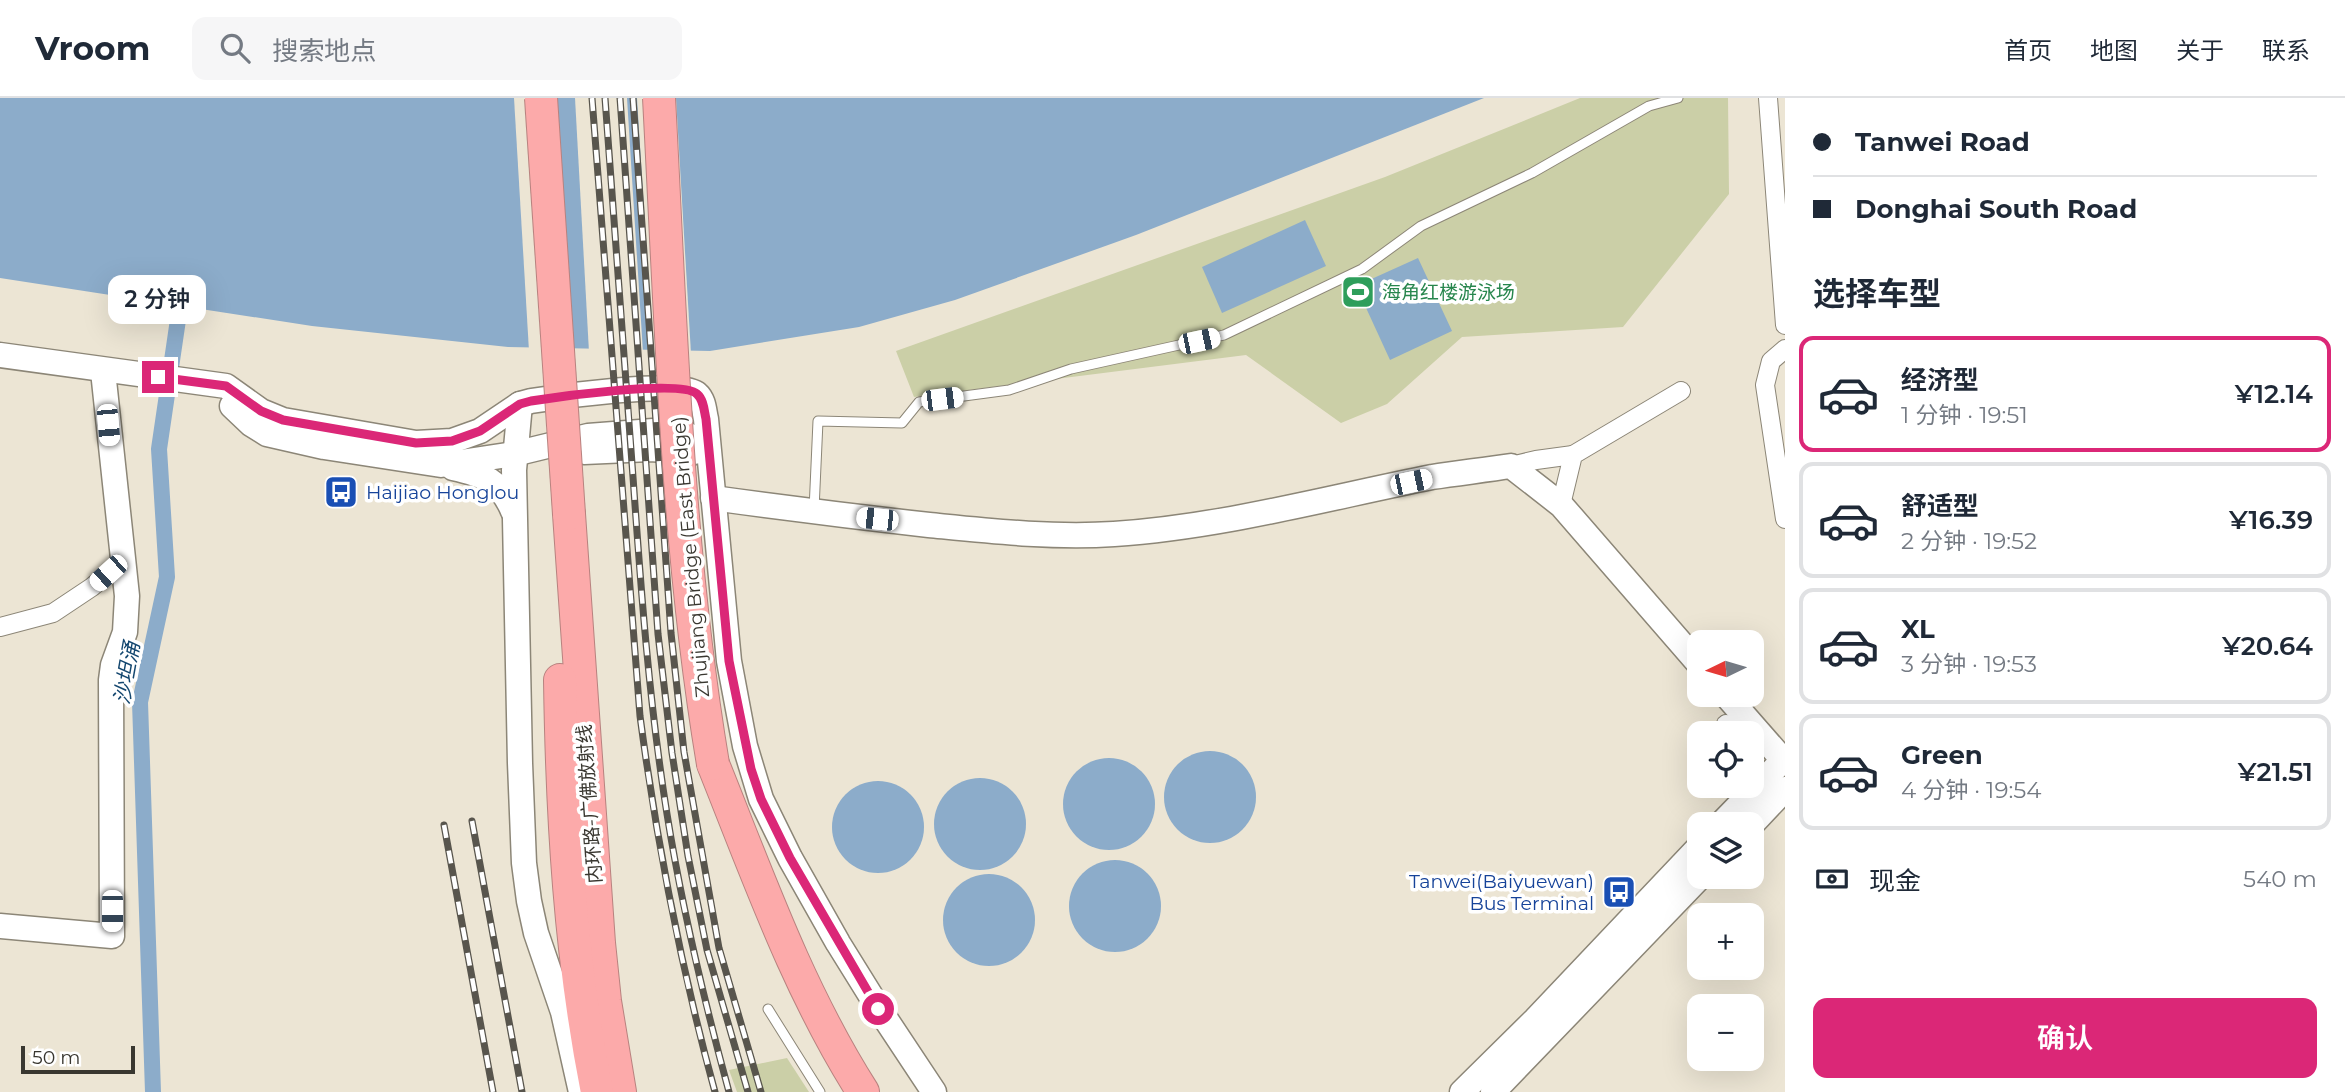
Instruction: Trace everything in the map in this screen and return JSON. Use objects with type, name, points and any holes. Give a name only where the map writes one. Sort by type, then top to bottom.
[{"type":"highway","points":[[541,98],[569,514],[560,673],[561,754],[573,923],[597,1092]]},
{"type":"highway","name":"Zhujiang Bridge (East Bridge)","points":[[659,98],[673,366],[690,597],[713,764]]},
{"type":"highway","name":"内环路-广佛放射线","points":[[569,514],[599,943],[605,1001],[620,1092]]},
{"type":"highway","points":[[713,764],[734,852],[771,960],[786,995],[837,1092]]},
{"type":"highway","points":[[713,764],[804,985],[839,1053],[863,1092]]},
{"type":"street","points":[[1768,98],[1785,325]]},
{"type":"street","points":[[1785,349],[1771,360],[1765,385],[1785,519]]},
{"type":"street","points":[[0,355],[226,386],[261,411],[283,420],[416,443],[452,441],[480,431],[520,404],[553,397],[678,387],[696,393],[704,407],[729,661],[745,746],[761,799],[790,858],[838,943],[878,1009],[934,1092]]},
{"type":"street","points":[[0,926],[112,936],[111,680],[113,665],[125,632],[127,614],[103,371]]},
{"type":"street","points":[[196,381],[251,425],[267,434],[324,447],[440,465],[483,476],[502,490],[514,515]]},
{"type":"street","points":[[713,498],[997,532],[1114,534],[1230,518],[1435,477],[1573,455],[1681,391]]},
{"type":"street","points":[[520,404],[514,454],[514,515],[524,863],[536,933],[563,1012],[581,1092]]},
{"type":"street","points":[[440,465],[514,454],[666,449],[709,456]]},
{"type":"street","points":[[1561,505],[1573,455]]},
{"type":"street","points":[[1511,466],[1561,505],[1687,650]]},
{"type":"street","points":[[0,627],[53,614],[92,587],[123,560]]},
{"type":"street","points":[[1737,707],[1784,759],[1757,812]]},
{"type":"street","points":[[1735,812],[1769,784]]},
{"type":"street","points":[[1462,1092],[1535,1020],[1687,860]]},
{"type":"street","points":[[1493,1092],[1688,889]]},
{"type":"lane","points":[[814,512],[818,421],[902,423],[919,402],[1009,390],[1071,369],[1224,335],[1362,269],[1421,226],[1532,173],[1649,106],[1678,98]]},
{"type":"lane","points":[[768,1009],[820,1092]]},
{"type":"green space","name":"海角红楼游泳场","points":[[1580,98],[1728,98],[1729,194],[1623,327],[1462,337],[1387,404],[1341,423],[1246,355],[914,397],[896,351],[1385,177]]},
{"type":"green space","points":[[787,1058],[809,1092],[737,1092],[729,1070]]},
{"type":"water","points":[[0,98],[1484,98],[1136,235],[955,300],[859,327],[710,351],[508,347],[312,326],[0,278]]},
{"type":"water","points":[[1305,220],[1326,266],[1222,313],[1202,267]]},
{"type":"water","points":[[1418,258],[1452,331],[1390,360],[1356,286]]},
{"type":"water","points":[[1210,751],[1228,754],[1243,764],[1253,779],[1256,797],[1253,815],[1243,830],[1228,840],[1210,843],[1192,840],[1177,830],[1167,815],[1164,797],[1167,779],[1177,764],[1192,754]]},
{"type":"water","points":[[1109,758],[1127,761],[1142,771],[1152,786],[1155,804],[1152,822],[1142,837],[1127,847],[1109,850],[1091,847],[1076,837],[1066,822],[1063,804],[1066,786],[1076,771],[1091,761]]},
{"type":"water","points":[[980,778],[998,781],[1013,791],[1023,806],[1026,824],[1023,842],[1013,857],[998,867],[980,870],[962,867],[947,857],[937,842],[934,824],[937,806],[947,791],[962,781]]},
{"type":"water","points":[[878,781],[896,784],[911,794],[921,809],[924,827],[921,845],[911,860],[896,870],[878,873],[860,870],[845,860],[835,845],[832,827],[835,809],[845,794],[860,784]]},
{"type":"water","points":[[1115,860],[1133,863],[1148,873],[1158,888],[1161,906],[1158,924],[1148,939],[1133,949],[1115,952],[1097,949],[1082,939],[1072,924],[1069,906],[1072,888],[1082,873],[1097,863]]},
{"type":"water","points":[[989,874],[1007,877],[1022,887],[1032,902],[1035,920],[1032,938],[1022,953],[1007,963],[989,966],[971,963],[956,953],[946,938],[943,920],[946,902],[956,887],[971,877]]},
{"type":"pier","points":[[514,98],[557,98],[573,352],[529,351]]},
{"type":"pier","points":[[575,98],[627,98],[643,353],[589,352]]},
{"type":"pier","points":[[637,98],[676,98],[691,354],[653,353]]},
{"type":"waterway","name":"沙坦涌","points":[[153,1092],[140,702],[167,577],[159,449],[180,306]]},
{"type":"railway","points":[[592,98],[640,716],[671,906],[715,1092]]},
{"type":"railway","points":[[605,98],[639,562],[655,730],[679,884],[729,1092]]},
{"type":"railway","points":[[620,98],[658,634],[672,753],[688,856],[707,950],[748,1092]]},
{"type":"railway","points":[[633,98],[671,633],[684,752],[719,948],[761,1092]]},
{"type":"railway","points":[[472,821],[522,1092]]},
{"type":"railway","points":[[444,825],[493,1092]]},
{"type":"place","name":"海角红楼游泳场","points":[[1358,292]]},
{"type":"place","name":"Haijiao Honglou","points":[[341,492]]},
{"type":"place","name":"Tanwei(Baiyuewan) Bus Terminal","points":[[1619,892]]},
{"type":"route","points":[[158,377],[226,386],[261,411],[283,420],[416,443],[452,441],[480,431],[520,404],[553,397],[678,387],[696,393],[701,399],[706,419],[729,661],[751,769],[761,799],[790,858],[878,1009]]}]
